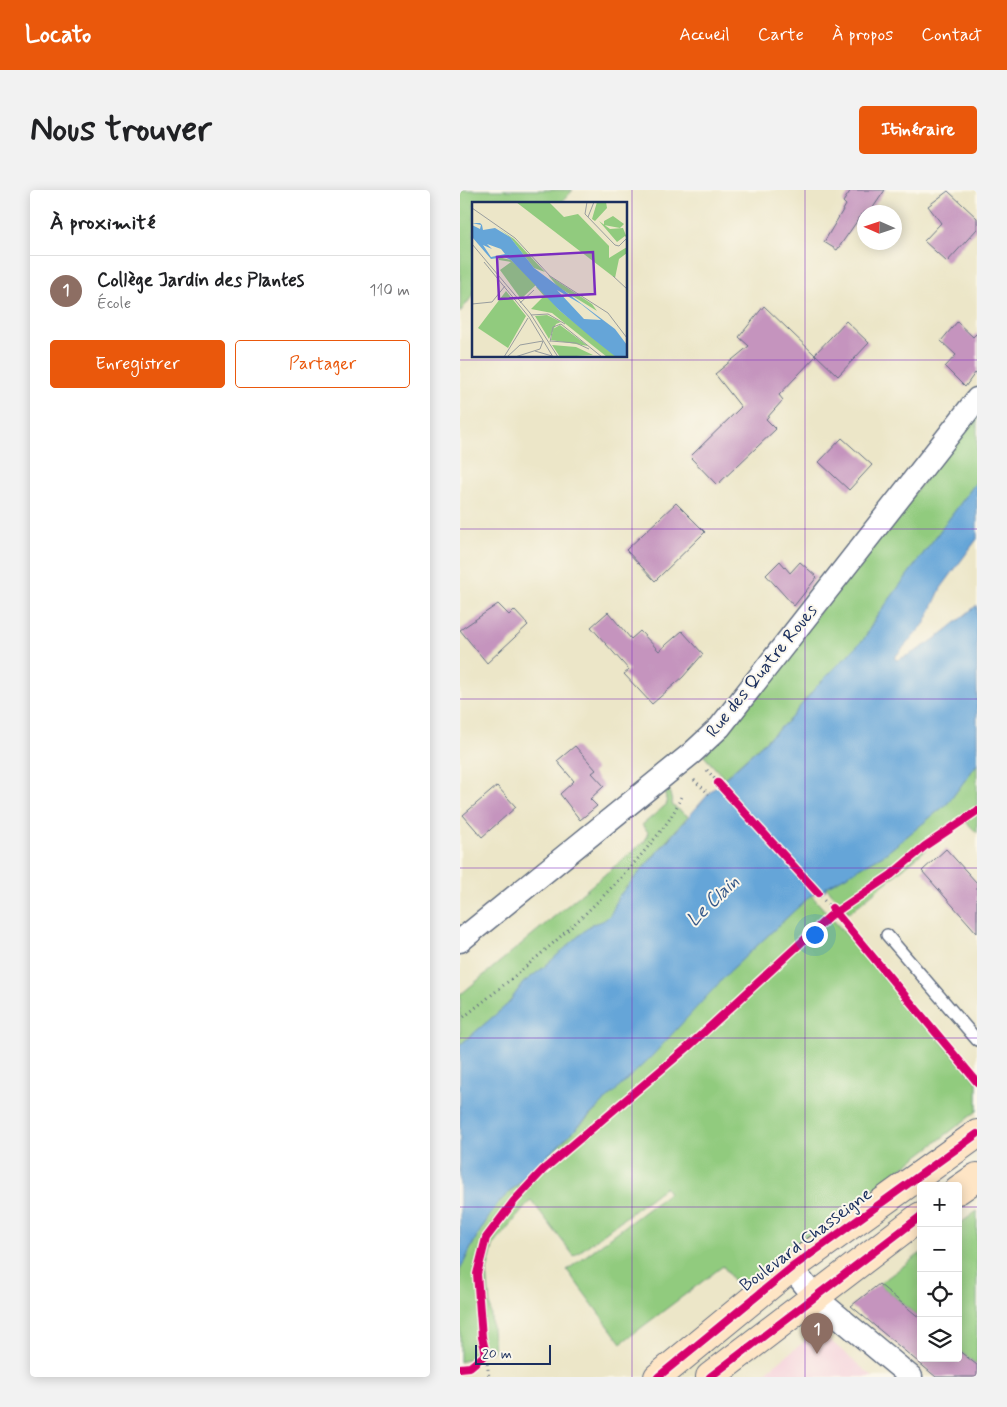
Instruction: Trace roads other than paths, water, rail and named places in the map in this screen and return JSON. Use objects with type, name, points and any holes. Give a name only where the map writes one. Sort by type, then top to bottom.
[{"type":"main road","name":"Boulevard Chasseigne","points":[[658,1377],[792,1268],[977,1134]]},
{"type":"main road","points":[[962,1187],[977,1177]]},
{"type":"main road","points":[[710,1377],[917,1219]]},
{"type":"street","name":"Rue des Quatre Roues","points":[[460,941],[692,753],[720,727],[977,399]]},
{"type":"street","points":[[792,1268],[815,1297],[911,1377]]},
{"type":"lane","points":[[887,935],[977,1040]]},
{"type":"water","name":"Le Clain","points":[[977,481],[977,539],[941,588],[925,623],[894,658],[897,660],[929,643],[977,605],[977,764],[948,803],[885,854],[826,887],[825,891],[811,895],[730,971],[652,1056],[497,1204],[477,1236],[460,1270],[460,1045],[508,1004],[523,983],[543,968],[592,924],[603,921],[610,915],[618,897],[713,789],[790,719],[816,687],[864,639],[875,619]]},
{"type":"place","name":"Collège Jardin des Plantes","points":[[817,1354]]}]
